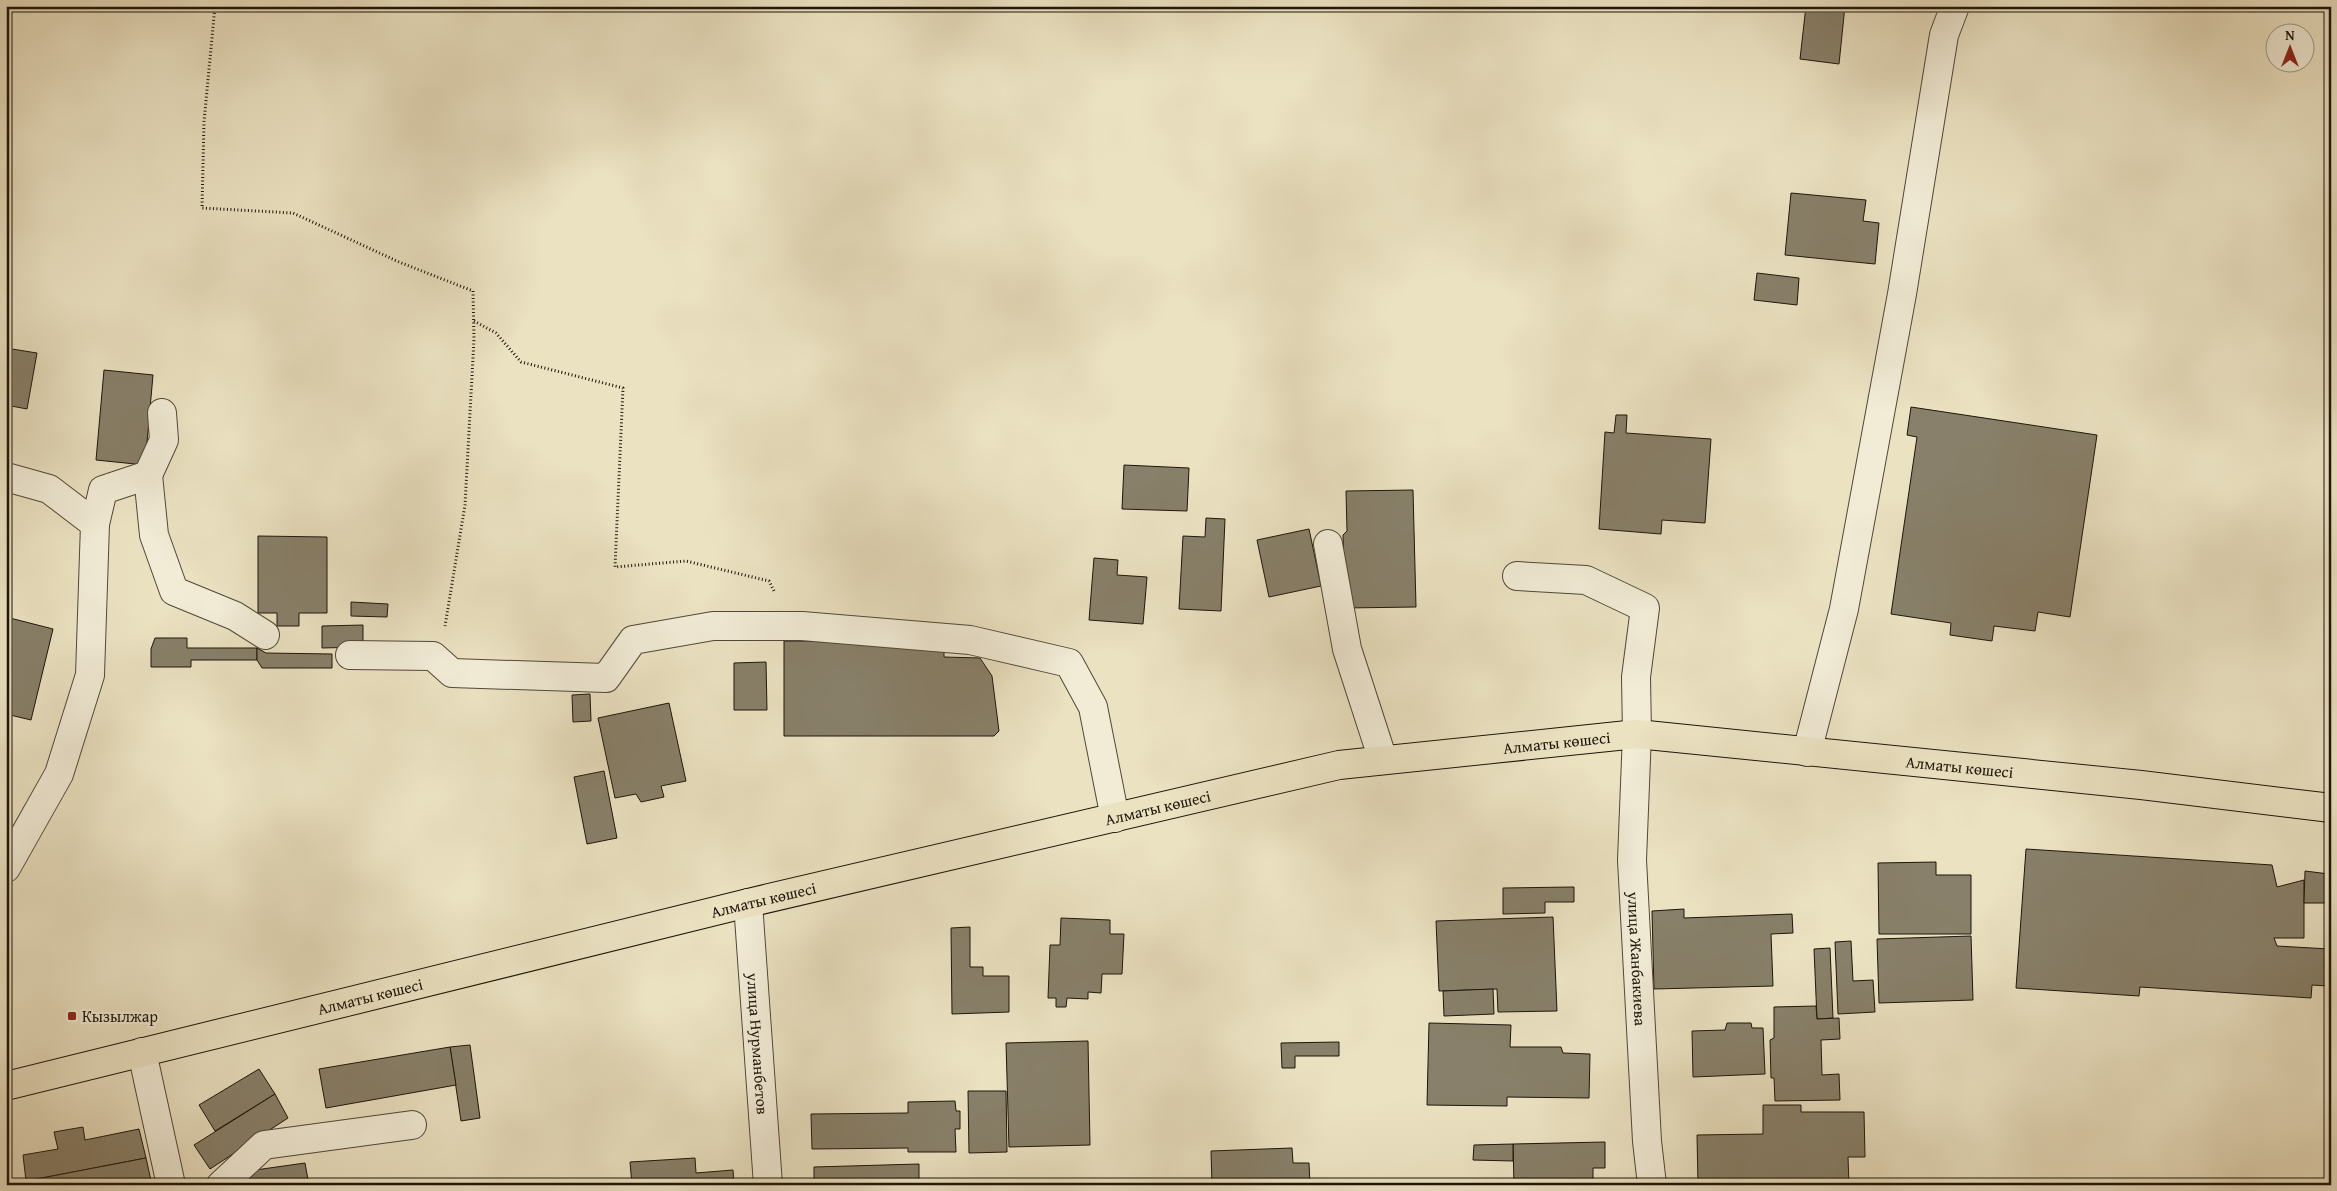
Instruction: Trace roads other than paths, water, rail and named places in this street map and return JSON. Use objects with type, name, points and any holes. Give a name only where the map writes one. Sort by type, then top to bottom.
[{"type":"main road","name":"Алматы көшесі","points":[[6,1086],[748,904],[1339,765],[1637,734],[2141,785],[2331,808]]},
{"type":"street","points":[[1808,752],[1844,609],[1902,294],[1944,35],[1955,6]]},
{"type":"street","points":[[162,413],[164,440],[148,475],[154,535],[174,591],[235,616],[265,634]]},
{"type":"street","points":[[6,868],[59,774],[90,674],[95,524],[103,490],[148,475]]},
{"type":"street","points":[[6,477],[49,489],[95,524]]},
{"type":"street","points":[[1328,544],[1347,649],[1383,760]]},
{"type":"street","name":"улица Жанбакиева","points":[[1517,576],[1586,580],[1645,608],[1636,677],[1637,734],[1632,860],[1647,1141],[1652,1185]]},
{"type":"street","points":[[350,654],[433,656],[452,673],[606,678],[632,640],[713,626],[792,626],[970,640],[1069,663],[1093,707],[1115,818]]},
{"type":"street","name":"улица Нурманбетов","points":[[748,904],[768,1185]]},
{"type":"street","points":[[142,1052],[170,1185]]},
{"type":"street","points":[[221,1185],[264,1145],[412,1125]]},
{"type":"place","name":"Кызылжар","points":[[72,1016]]}]
